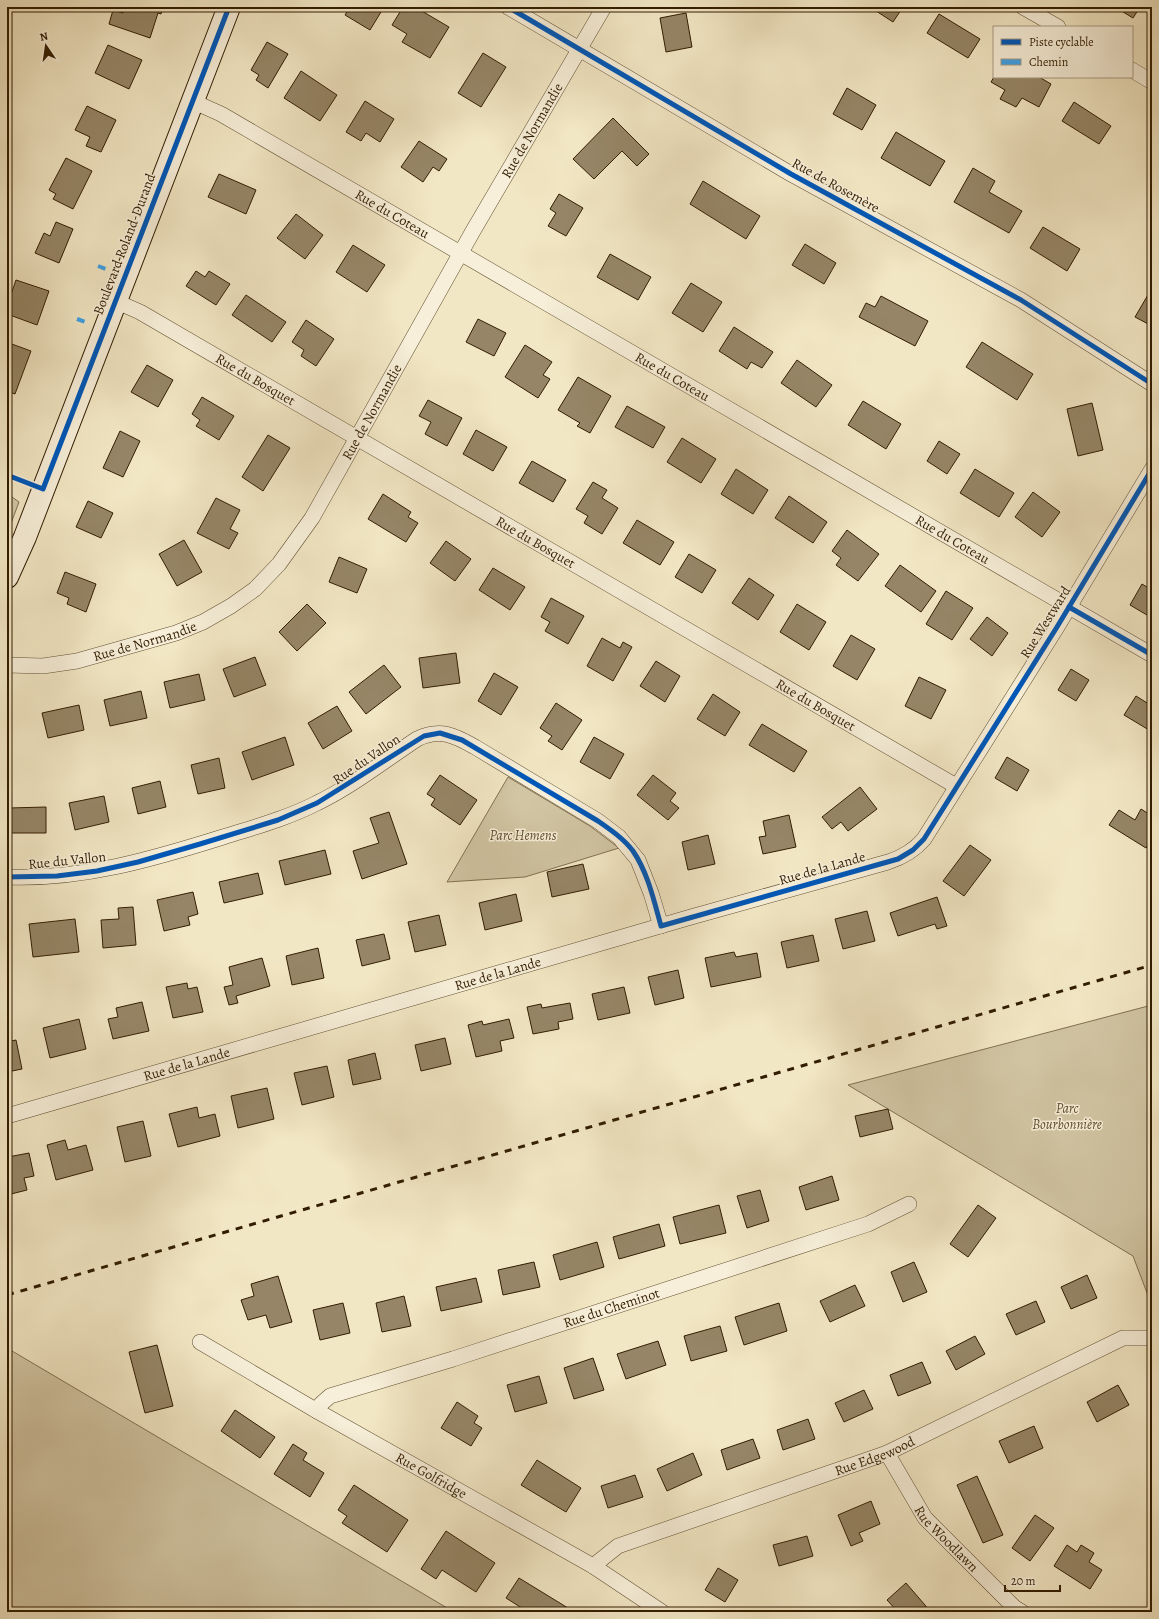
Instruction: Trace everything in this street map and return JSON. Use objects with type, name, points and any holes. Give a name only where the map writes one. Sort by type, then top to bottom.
[{"type":"street","name":"Boulevard Roland-Durand","points":[[7,577],[25,537],[229,7]]},
{"type":"street","name":"Rue de Rosemère","points":[[508,7],[811,185],[1021,300],[1152,384]]},
{"type":"street","name":"Rue de Normandie","points":[[10,663],[43,666],[58,664],[128,648],[190,628],[232,606],[255,589],[288,554],[312,518],[461,252],[604,7]]},
{"type":"street","points":[[1024,7],[1056,26]]},
{"type":"street","points":[[1133,71],[1152,82]]},
{"type":"street","name":"Rue du Coteau","points":[[192,101],[221,114],[461,252],[1152,655]]},
{"type":"street","name":"Rue du Bosquet","points":[[115,301],[140,312],[956,786]]},
{"type":"street","name":"Rue Westward","points":[[956,786],[1152,469]]},
{"type":"street","name":"Rue du Vallon","points":[[7,877],[57,876],[117,867],[181,850],[278,820],[329,797],[417,739],[435,732],[446,734],[462,740],[598,821],[619,837],[638,860],[661,926]]},
{"type":"street","name":"Rue de la Lande","points":[[7,1116],[661,926],[888,862],[906,855],[924,839],[956,786]]},
{"type":"street","name":"Rue du Cheminot","points":[[316,1411],[330,1396],[453,1359],[861,1227],[909,1204]]},
{"type":"street","name":"Rue Edgewood","points":[[594,1566],[618,1546],[887,1453],[1123,1338],[1152,1338]]},
{"type":"street","name":"Rue Golfridge","points":[[200,1342],[316,1411],[594,1566],[662,1612]]},
{"type":"street","name":"Rue Woodlawn","points":[[887,1453],[925,1518],[1015,1608],[1022,1612]]},
{"type":"green space","points":[[12,497],[19,502],[7,534],[7,509]]},
{"type":"green space","name":"Parc Hemens","points":[[508,777],[590,826],[619,848],[525,877],[447,882]]},
{"type":"green space","name":"Parc Bourbonnière","points":[[1152,1005],[1152,1306],[1133,1256],[848,1085]]},
{"type":"green space","points":[[7,1348],[454,1612],[7,1612]]},
{"type":"building","points":[[125,7],[163,7],[161,14],[158,13],[150,38],[109,24],[113,10],[123,13]]},
{"type":"building","points":[[350,7],[384,7],[370,30],[345,15]]},
{"type":"building","points":[[403,7],[415,7],[449,27],[430,58],[402,42],[407,34],[392,25]]},
{"type":"building","points":[[870,7],[903,7],[893,22]]},
{"type":"building","points":[[1115,7],[1140,7],[1133,18]]},
{"type":"building","points":[[686,13],[692,47],[666,52],[660,18]]},
{"type":"building","points":[[939,14],[980,39],[968,58],[927,33]]},
{"type":"building","points":[[267,42],[288,54],[268,88],[256,80],[259,75],[251,70]]},
{"type":"building","points":[[108,45],[142,60],[129,89],[95,73]]},
{"type":"building","points":[[483,53],[506,67],[481,107],[458,93]]},
{"type":"building","points":[[301,71],[337,95],[320,121],[284,98]]},
{"type":"building","points":[[993,78],[1041,78],[1051,84],[1039,107],[1022,98],[1016,107],[1000,99],[1005,90],[991,82]]},
{"type":"building","points":[[847,88],[876,105],[862,130],[833,114]]},
{"type":"building","points":[[365,101],[394,119],[380,142],[366,133],[361,141],[346,132]]},
{"type":"building","points":[[1074,102],[1111,126],[1099,144],[1062,121]]},
{"type":"building","points":[[87,106],[116,120],[101,152],[86,146],[90,137],[75,130]]},
{"type":"building","points":[[613,118],[649,154],[637,166],[622,151],[594,179],[573,159]]},
{"type":"building","points":[[896,132],[945,161],[930,186],[881,158]]},
{"type":"building","points":[[419,141],[447,159],[439,171],[433,167],[423,182],[401,167]]},
{"type":"building","points":[[66,158],[92,171],[73,209],[53,199],[56,194],[49,190]]},
{"type":"building","points":[[973,168],[995,181],[989,192],[1022,211],[1009,233],[954,202]]},
{"type":"building","points":[[219,174],[256,190],[246,214],[208,197]]},
{"type":"building","points":[[703,181],[760,216],[746,239],[690,204]]},
{"type":"building","points":[[559,194],[583,208],[566,236],[548,226],[556,213],[550,209]]},
{"type":"building","points":[[296,214],[323,235],[305,259],[277,238]]},
{"type":"building","points":[[56,222],[73,229],[59,263],[35,253],[44,233],[50,236]]},
{"type":"building","points":[[1043,227],[1080,249],[1067,271],[1030,248]]},
{"type":"building","points":[[805,244],[836,263],[824,284],[792,265]]},
{"type":"building","points":[[353,245],[385,265],[367,292],[336,272]]},
{"type":"building","points":[[610,254],[651,277],[638,300],[597,277]]},
{"type":"building","points":[[196,271],[205,277],[209,271],[230,284],[216,305],[186,286]]},
{"type":"building","points":[[16,280],[49,291],[37,325],[7,314],[7,306]]},
{"type":"building","points":[[691,283],[722,302],[703,332],[672,313]]},
{"type":"building","points":[[1152,288],[1152,326],[1135,317]]},
{"type":"building","points":[[246,295],[286,322],[272,342],[232,315]]},
{"type":"building","points":[[881,296],[928,321],[915,346],[859,317],[866,303],[875,307]]},
{"type":"building","points":[[478,319],[506,333],[494,356],[466,342]]},
{"type":"building","points":[[306,320],[334,339],[316,366],[301,356],[304,350],[292,342]]},
{"type":"building","points":[[734,327],[773,352],[762,368],[751,362],[747,369],[719,351]]},
{"type":"building","points":[[982,342],[1033,374],[1017,400],[966,367]]},
{"type":"building","points":[[9,343],[31,351],[15,394],[7,391],[7,347]]},
{"type":"building","points":[[525,345],[552,362],[543,375],[550,379],[538,398],[505,377]]},
{"type":"building","points":[[797,360],[832,385],[816,407],[781,383]]},
{"type":"building","points":[[147,365],[173,380],[158,407],[131,392]]},
{"type":"building","points":[[578,377],[611,396],[590,433],[577,426],[580,423],[558,410]]},
{"type":"building","points":[[202,397],[234,416],[219,440],[196,426],[200,420],[192,414]]},
{"type":"building","points":[[428,400],[462,418],[447,446],[425,434],[431,422],[419,416]]},
{"type":"building","points":[[863,401],[901,424],[886,449],[848,425]]},
{"type":"building","points":[[1092,403],[1103,450],[1078,456],[1067,409]]},
{"type":"building","points":[[627,406],[665,427],[653,448],[615,427]]},
{"type":"building","points":[[476,430],[507,447],[493,471],[463,454]]},
{"type":"building","points":[[120,431],[140,441],[123,477],[103,468]]},
{"type":"building","points":[[268,435],[290,448],[263,491],[242,477]]},
{"type":"building","points":[[682,438],[716,459],[701,483],[667,462]]},
{"type":"building","points":[[939,441],[960,454],[947,474],[927,461]]},
{"type":"building","points":[[532,461],[566,480],[553,502],[519,483]]},
{"type":"building","points":[[736,469],[768,490],[753,514],[721,494]]},
{"type":"building","points":[[975,469],[1014,493],[999,517],[960,493]]},
{"type":"building","points":[[593,482],[607,490],[602,498],[618,508],[602,534],[584,523],[588,516],[576,509]]},
{"type":"building","points":[[1033,492],[1060,512],[1042,537],[1015,517]]},
{"type":"building","points":[[383,494],[411,512],[408,517],[418,523],[406,542],[368,519]]},
{"type":"building","points":[[789,496],[827,522],[813,543],[775,518]]},
{"type":"building","points":[[216,498],[240,510],[230,529],[238,533],[229,549],[197,533]]},
{"type":"building","points":[[88,501],[113,513],[101,538],[76,527]]},
{"type":"building","points":[[637,520],[674,542],[660,565],[623,543]]},
{"type":"building","points":[[847,530],[879,554],[858,581],[836,565],[841,558],[832,551]]},
{"type":"building","points":[[184,540],[202,572],[177,586],[159,554]]},
{"type":"building","points":[[446,541],[471,559],[455,581],[430,563]]},
{"type":"building","points":[[689,554],[716,570],[702,593],[675,577]]},
{"type":"building","points":[[339,557],[367,569],[357,593],[329,582]]},
{"type":"building","points":[[900,565],[936,591],[921,612],[885,586]]},
{"type":"building","points":[[493,568],[525,587],[510,610],[479,590]]},
{"type":"building","points":[[65,572],[96,584],[86,612],[67,604],[69,598],[57,593]]},
{"type":"building","points":[[749,578],[774,595],[758,620],[732,603]]},
{"type":"building","points":[[1142,584],[1152,590],[1152,618],[1130,605]]},
{"type":"building","points":[[946,591],[973,608],[952,640],[926,624]]},
{"type":"building","points":[[551,598],[584,616],[568,644],[545,631],[550,622],[541,617]]},
{"type":"building","points":[[307,604],[326,623],[297,651],[279,632]]},
{"type":"building","points":[[797,604],[826,622],[809,650],[780,632]]},
{"type":"building","points":[[987,617],[1008,633],[992,656],[970,639]]},
{"type":"building","points":[[851,635],[875,649],[857,680],[833,666]]},
{"type":"building","points":[[602,638],[620,648],[623,642],[632,647],[613,681],[587,666]]},
{"type":"building","points":[[456,653],[460,683],[423,688],[419,658]]},
{"type":"building","points":[[255,657],[266,685],[234,697],[223,669]]},
{"type":"building","points":[[656,661],[680,676],[665,702],[640,686]]},
{"type":"building","points":[[384,665],[401,687],[366,714],[349,692]]},
{"type":"building","points":[[1071,669],[1089,680],[1076,701],[1058,690]]},
{"type":"building","points":[[494,673],[518,687],[501,715],[478,701]]},
{"type":"building","points":[[199,674],[205,700],[170,708],[164,682]]},
{"type":"building","points":[[919,677],[946,690],[931,719],[905,706]]},
{"type":"building","points":[[141,691],[147,718],[110,726],[104,700]]},
{"type":"building","points":[[713,694],[740,712],[725,736],[697,719]]},
{"type":"building","points":[[1136,696],[1152,706],[1152,726],[1149,730],[1124,715]]},
{"type":"building","points":[[556,703],[582,720],[562,750],[548,741],[552,736],[540,728]]},
{"type":"building","points":[[79,705],[84,730],[48,738],[42,713]]},
{"type":"building","points":[[337,706],[352,731],[323,749],[308,723]]},
{"type":"building","points":[[762,724],[807,751],[794,772],[749,745]]},
{"type":"building","points":[[285,737],[294,765],[252,780],[242,752]]},
{"type":"building","points":[[594,737],[624,754],[610,779],[580,762]]},
{"type":"building","points":[[1007,757],[1029,770],[1017,791],[995,778]]},
{"type":"building","points":[[219,758],[225,788],[198,794],[191,765]]},
{"type":"building","points":[[440,775],[477,800],[460,825],[431,805],[435,799],[427,794]]},
{"type":"building","points":[[653,775],[676,793],[670,801],[679,808],[668,820],[637,795]]},
{"type":"building","points":[[160,781],[166,807],[138,814],[132,788]]},
{"type":"building","points":[[860,787],[877,809],[848,831],[841,822],[832,829],[822,817]]},
{"type":"building","points":[[104,796],[109,822],[75,830],[69,803]]},
{"type":"building","points":[[46,807],[46,833],[9,833],[9,808]]},
{"type":"building","points":[[1141,809],[1152,816],[1152,838],[1146,848],[1109,825],[1119,810],[1135,820]]},
{"type":"building","points":[[389,812],[407,864],[362,879],[353,851],[379,843],[370,818]]},
{"type":"building","points":[[789,815],[796,847],[763,854],[759,837],[766,836],[763,821]]},
{"type":"building","points":[[708,835],[715,864],[688,870],[682,842]]},
{"type":"building","points":[[970,845],[991,860],[964,896],[943,881]]},
{"type":"building","points":[[325,850],[331,874],[285,885],[279,861]]},
{"type":"building","points":[[583,864],[589,889],[552,897],[547,872]]},
{"type":"building","points":[[258,873],[263,894],[224,903],[219,882]]},
{"type":"building","points":[[193,892],[198,914],[188,917],[190,925],[164,931],[157,900]]},
{"type":"building","points":[[516,894],[522,921],[485,930],[479,903]]},
{"type":"building","points":[[937,897],[947,926],[937,929],[935,924],[898,936],[890,913]]},
{"type":"building","points":[[133,907],[136,945],[103,948],[101,920],[119,919],[118,908]]},
{"type":"building","points":[[867,911],[875,941],[843,949],[835,919]]},
{"type":"building","points":[[439,915],[446,945],[415,952],[408,922]]},
{"type":"building","points":[[75,919],[79,952],[33,957],[29,924]]},
{"type":"building","points":[[384,934],[390,959],[362,966],[356,940]]},
{"type":"building","points":[[813,935],[819,961],[787,968],[781,942]]},
{"type":"building","points":[[318,948],[324,978],[292,985],[286,956]]},
{"type":"building","points":[[734,952],[736,957],[757,953],[761,977],[711,987],[705,958]]},
{"type":"building","points":[[262,958],[270,986],[236,996],[238,1003],[229,1005],[224,987],[233,985],[229,967]]},
{"type":"building","points":[[678,970],[684,998],[655,1005],[648,977]]},
{"type":"building","points":[[187,983],[188,989],[197,987],[203,1012],[173,1018],[166,987]]},
{"type":"building","points":[[624,987],[630,1013],[598,1020],[592,994]]},
{"type":"building","points":[[142,1002],[149,1031],[113,1039],[108,1019],[118,1017],[116,1008]]},
{"type":"building","points":[[570,1003],[573,1019],[558,1022],[559,1029],[533,1034],[527,1007],[541,1004],[542,1008]]},
{"type":"building","points":[[79,1019],[86,1049],[50,1058],[43,1028]]},
{"type":"building","points":[[509,1019],[514,1038],[500,1041],[502,1051],[476,1057],[468,1025],[482,1021],[483,1025]]},
{"type":"building","points":[[445,1038],[451,1064],[421,1071],[415,1045]]},
{"type":"building","points":[[16,1040],[22,1069],[7,1072],[7,1042]]},
{"type":"building","points":[[375,1053],[381,1079],[353,1085],[348,1060]]},
{"type":"building","points":[[327,1066],[334,1097],[302,1105],[294,1073]]},
{"type":"building","points":[[267,1088],[274,1119],[238,1128],[231,1096]]},
{"type":"building","points":[[197,1107],[199,1118],[215,1114],[220,1136],[178,1147],[169,1114]]},
{"type":"building","points":[[888,1109],[893,1129],[860,1137],[855,1116]]},
{"type":"building","points":[[143,1121],[151,1156],[125,1162],[117,1127]]},
{"type":"building","points":[[65,1140],[68,1150],[86,1145],[93,1170],[56,1180],[47,1145]]},
{"type":"building","points":[[29,1153],[34,1176],[24,1178],[27,1190],[7,1195],[7,1168],[10,1167],[8,1157]]},
{"type":"building","points":[[832,1176],[839,1200],[806,1210],[799,1187]]},
{"type":"building","points":[[760,1190],[769,1221],[747,1228],[737,1196]]},
{"type":"building","points":[[719,1205],[726,1233],[680,1244],[673,1217]]},
{"type":"building","points":[[978,1205],[996,1218],[968,1257],[950,1244]]},
{"type":"building","points":[[659,1224],[665,1246],[619,1259],[613,1237]]},
{"type":"building","points":[[597,1242],[604,1267],[560,1280],[553,1255]]},
{"type":"building","points":[[534,1262],[540,1287],[503,1295],[498,1270]]},
{"type":"building","points":[[914,1262],[927,1292],[903,1302],[891,1272]]},
{"type":"building","points":[[1087,1275],[1097,1298],[1071,1309],[1061,1287]]},
{"type":"building","points":[[278,1276],[292,1322],[270,1328],[266,1315],[248,1320],[241,1300],[254,1296],[251,1284]]},
{"type":"building","points":[[476,1278],[482,1302],[441,1311],[436,1287]]},
{"type":"building","points":[[855,1285],[865,1306],[830,1322],[820,1301]]},
{"type":"building","points":[[404,1296],[411,1326],[382,1332],[376,1303]]},
{"type":"building","points":[[1036,1301],[1045,1322],[1016,1335],[1006,1314]]},
{"type":"building","points":[[343,1303],[350,1333],[320,1340],[313,1310]]},
{"type":"building","points":[[779,1303],[787,1331],[744,1345],[735,1317]]},
{"type":"building","points":[[720,1326],[727,1351],[691,1361],[684,1336]]},
{"type":"building","points":[[975,1336],[985,1354],[956,1370],[946,1351]]},
{"type":"building","points":[[658,1341],[666,1365],[626,1379],[617,1354]]},
{"type":"building","points":[[157,1345],[173,1406],[145,1413],[129,1352]]},
{"type":"building","points":[[593,1358],[604,1390],[574,1399],[564,1368]]},
{"type":"building","points":[[922,1362],[931,1383],[898,1396],[890,1375]]},
{"type":"building","points":[[539,1376],[547,1403],[515,1412],[507,1385]]},
{"type":"building","points":[[1118,1385],[1129,1405],[1097,1422],[1087,1402]]},
{"type":"building","points":[[864,1390],[873,1409],[844,1422],[835,1403]]},
{"type":"building","points":[[457,1402],[478,1416],[474,1423],[482,1428],[471,1446],[441,1428]]},
{"type":"building","points":[[235,1410],[275,1437],[260,1458],[221,1431]]},
{"type":"building","points":[[808,1419],[815,1439],[783,1450],[777,1430]]},
{"type":"building","points":[[1034,1426],[1043,1448],[1009,1463],[999,1441]]},
{"type":"building","points":[[753,1439],[760,1458],[727,1470],[721,1450]]},
{"type":"building","points":[[293,1444],[307,1453],[303,1460],[324,1473],[310,1497],[274,1474]]},
{"type":"building","points":[[693,1453],[702,1475],[667,1491],[657,1469]]},
{"type":"building","points":[[537,1460],[581,1488],[566,1512],[521,1485]]},
{"type":"building","points":[[635,1475],[643,1497],[608,1508],[601,1486]]},
{"type":"building","points":[[977,1476],[1003,1535],[983,1543],[957,1485]]},
{"type":"building","points":[[354,1485],[408,1520],[387,1552],[342,1523],[347,1516],[338,1510]]},
{"type":"building","points":[[871,1501],[880,1524],[859,1533],[863,1541],[851,1546],[838,1515]]},
{"type":"building","points":[[1035,1515],[1054,1528],[1030,1561],[1012,1548]]},
{"type":"building","points":[[446,1531],[495,1563],[476,1592],[442,1570],[436,1579],[421,1569]]},
{"type":"building","points":[[807,1536],[813,1556],[779,1566],[773,1545]]},
{"type":"building","points":[[1067,1545],[1077,1552],[1081,1545],[1094,1553],[1089,1562],[1102,1570],[1090,1589],[1054,1566]]},
{"type":"building","points":[[718,1568],[738,1580],[725,1602],[705,1590]]},
{"type":"building","points":[[519,1578],[568,1608],[566,1612],[528,1612],[506,1598]]},
{"type":"building","points":[[906,1583],[931,1612],[898,1612],[887,1600]]},
{"type":"railway","points":[[7,1295],[1152,965]]},
{"type":"marked path","points":[[98,266],[108,270]]},
{"type":"marked path","points":[[77,319],[88,323]]},
{"type":"cycle path","points":[[7,475],[43,489],[229,7]]},
{"type":"cycle path","points":[[508,7],[791,174],[1021,300],[1152,384]]},
{"type":"cycle path","points":[[7,877],[57,876],[97,871],[138,862],[278,820],[317,803],[424,736],[440,733],[462,740],[598,821],[612,831],[633,851],[643,868],[661,926],[898,859],[913,850],[924,839],[1057,627],[1152,469]]},
{"type":"cycle path","points":[[1069,607],[1152,655]]}]
